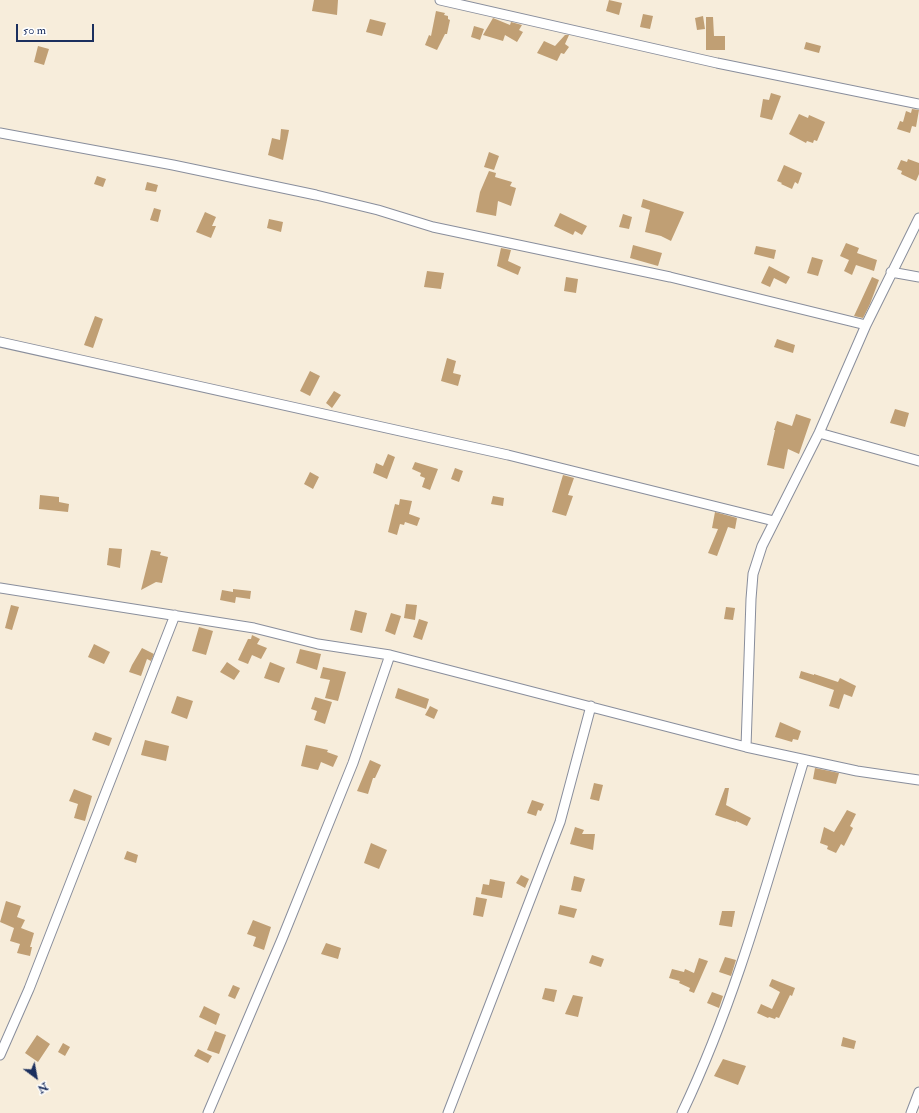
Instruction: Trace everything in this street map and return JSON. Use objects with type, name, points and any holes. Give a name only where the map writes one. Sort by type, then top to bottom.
[{"type":"street","points":[[440,0],[717,63],[919,104]]},
{"type":"street","points":[[0,133],[173,165],[316,195],[378,210],[433,228],[670,277],[866,325]]},
{"type":"street","points":[[746,747],[753,574],[762,546],[819,433],[866,325],[919,218]]},
{"type":"street","points":[[891,272],[919,277]]},
{"type":"street","points":[[0,342],[508,455],[774,521]]},
{"type":"street","points":[[819,433],[919,461]]},
{"type":"street","points":[[0,588],[254,628],[318,644],[390,655],[746,747],[857,771],[919,780]]},
{"type":"street","points":[[0,1055],[29,989],[175,615]]},
{"type":"street","points":[[208,1113],[282,938],[350,771],[390,655]]},
{"type":"street","points":[[448,1113],[560,822],[591,706]]},
{"type":"street","points":[[682,1113],[702,1071],[739,976],[804,760]]},
{"type":"street","points":[[911,1113],[919,1092]]},
{"type":"building","points":[[314,0],[338,0],[337,15],[312,11]]},
{"type":"building","points":[[609,0],[622,3],[619,15],[606,11]]},
{"type":"building","points":[[436,11],[445,13],[444,15],[448,16],[448,19],[450,20],[447,34],[445,34],[437,50],[425,45],[429,35],[431,36]]},
{"type":"building","points":[[643,14],[653,16],[650,29],[640,27]]},
{"type":"building","points":[[703,16],[705,29],[697,30],[695,18]]},
{"type":"building","points":[[706,17],[713,17],[714,36],[725,36],[725,50],[706,50]]},
{"type":"building","points":[[493,18],[510,25],[511,22],[522,25],[519,30],[523,32],[517,42],[505,35],[503,41],[483,35]]},
{"type":"building","points":[[370,19],[386,23],[382,36],[366,32]]},
{"type":"building","points":[[474,26],[484,29],[480,40],[471,37]]},
{"type":"building","points":[[565,35],[569,35],[565,44],[569,47],[564,54],[561,53],[557,61],[537,53],[544,41],[555,46]]},
{"type":"building","points":[[806,42],[821,46],[819,53],[804,49]]},
{"type":"building","points":[[38,46],[49,49],[44,65],[34,62]]},
{"type":"building","points":[[771,93],[781,96],[772,120],[760,117],[763,99],[769,100]]},
{"type":"building","points":[[912,109],[919,110],[916,127],[912,126],[910,133],[897,129],[900,121],[903,122],[906,111],[911,113]]},
{"type":"building","points":[[799,114],[808,118],[809,115],[825,122],[817,141],[814,140],[813,143],[807,141],[806,143],[789,134]]},
{"type":"building","points":[[281,129],[289,130],[283,160],[268,155],[272,138],[280,140]]},
{"type":"building","points":[[489,152],[499,156],[494,170],[484,167]]},
{"type":"building","points":[[908,159],[919,163],[919,174],[916,181],[901,174],[902,171],[897,169],[901,160],[907,162]]},
{"type":"building","points":[[784,165],[802,173],[798,184],[795,182],[792,189],[777,181]]},
{"type":"building","points":[[489,171],[496,173],[495,177],[512,182],[510,186],[516,188],[511,206],[498,201],[496,216],[476,212],[480,192]]},
{"type":"building","points":[[97,176],[106,179],[103,187],[94,184]]},
{"type":"building","points":[[147,182],[158,185],[156,192],[145,190]]},
{"type":"building","points":[[643,199],[684,212],[671,241],[661,236],[645,232],[650,210],[641,207]]},
{"type":"building","points":[[154,208],[161,210],[158,222],[150,220]]},
{"type":"building","points":[[205,212],[216,217],[212,226],[216,226],[211,238],[196,232]]},
{"type":"building","points":[[560,213],[587,226],[582,235],[575,231],[573,235],[554,226]]},
{"type":"building","points":[[623,214],[632,217],[629,229],[619,227]]},
{"type":"building","points":[[269,219],[283,222],[281,232],[267,228]]},
{"type":"building","points":[[846,243],[859,248],[857,253],[877,260],[874,271],[856,265],[852,275],[844,271],[849,260],[840,256]]},
{"type":"building","points":[[633,245],[662,253],[658,266],[630,258]]},
{"type":"building","points":[[756,246],[776,250],[774,259],[754,254]]},
{"type":"building","points":[[501,248],[511,250],[508,261],[521,267],[518,275],[497,266]]},
{"type":"building","points":[[812,257],[823,260],[818,276],[807,273]]},
{"type":"building","points":[[769,266],[790,277],[786,284],[774,278],[770,287],[761,283]]},
{"type":"building","points":[[427,271],[444,273],[441,289],[424,287]]},
{"type":"building","points":[[566,277],[578,279],[576,293],[564,291]]},
{"type":"building","points":[[872,277],[879,280],[870,304],[863,318],[854,316]]},
{"type":"building","points":[[95,316],[103,319],[93,348],[84,345]]},
{"type":"building","points":[[777,339],[795,345],[793,353],[774,347]]},
{"type":"building","points":[[447,358],[456,361],[453,373],[461,375],[458,386],[441,381]]},
{"type":"building","points":[[310,371],[320,376],[310,396],[300,391]]},
{"type":"building","points":[[334,391],[341,395],[332,408],[326,403]]},
{"type":"building","points":[[895,409],[909,413],[905,427],[890,423]]},
{"type":"building","points":[[796,414],[811,419],[799,454],[788,449],[784,469],[767,465],[777,421],[792,426]]},
{"type":"building","points":[[388,454],[395,457],[387,479],[373,473],[376,463],[383,466]]},
{"type":"building","points":[[415,462],[438,469],[430,490],[422,487],[425,478],[420,476],[421,473],[412,469]]},
{"type":"building","points":[[455,468],[463,471],[459,482],[451,479]]},
{"type":"building","points":[[310,472],[319,477],[313,489],[304,484]]},
{"type":"building","points":[[563,475],[574,478],[568,495],[573,496],[566,516],[552,512]]},
{"type":"building","points":[[40,495],[59,497],[59,502],[69,504],[68,512],[39,509]]},
{"type":"building","points":[[493,496],[504,498],[503,506],[491,504]]},
{"type":"building","points":[[400,499],[412,501],[409,514],[420,518],[417,526],[405,522],[404,525],[400,524],[397,535],[388,532],[395,504],[399,505]]},
{"type":"building","points":[[715,512],[737,518],[735,529],[728,527],[717,556],[708,553],[718,529],[712,528]]},
{"type":"building","points":[[109,548],[122,549],[120,568],[107,565]]},
{"type":"building","points":[[151,550],[161,552],[160,555],[168,557],[162,583],[156,582],[141,590]]},
{"type":"building","points":[[233,589],[251,591],[250,599],[236,597],[235,603],[220,600],[222,590],[233,592]]},
{"type":"building","points":[[406,604],[417,605],[415,620],[404,618]]},
{"type":"building","points":[[11,605],[19,607],[12,630],[5,628]]},
{"type":"building","points":[[726,607],[735,608],[733,620],[724,619]]},
{"type":"building","points":[[355,610],[367,613],[362,633],[350,630]]},
{"type":"building","points":[[391,613],[401,616],[395,635],[385,631]]},
{"type":"building","points":[[419,619],[428,622],[422,640],[413,637]]},
{"type":"building","points":[[199,627],[213,631],[206,655],[192,651]]},
{"type":"building","points":[[252,635],[260,639],[257,644],[267,648],[261,659],[252,655],[248,664],[238,660],[248,639],[251,639]]},
{"type":"building","points":[[94,644],[110,652],[104,664],[88,657]]},
{"type":"building","points":[[142,648],[154,654],[151,661],[147,659],[141,676],[129,672]]},
{"type":"building","points":[[300,649],[321,654],[317,670],[296,663]]},
{"type":"building","points":[[227,662],[240,671],[234,680],[220,672]]},
{"type":"building","points":[[270,662],[285,668],[279,683],[264,678]]},
{"type":"building","points":[[323,667],[346,672],[338,701],[325,698],[330,680],[320,678]]},
{"type":"building","points":[[801,671],[838,682],[840,678],[856,686],[852,697],[844,694],[839,709],[829,706],[834,690],[799,678]]},
{"type":"building","points":[[398,688],[429,699],[426,709],[395,698]]},
{"type":"building","points":[[177,696],[193,701],[187,719],[171,713]]},
{"type":"building","points":[[315,697],[332,702],[325,724],[314,720],[317,711],[311,709]]},
{"type":"building","points":[[430,706],[438,710],[434,719],[425,715]]},
{"type":"building","points":[[780,722],[801,731],[798,740],[793,739],[792,742],[775,737]]},
{"type":"building","points":[[95,732],[112,738],[109,746],[92,740]]},
{"type":"building","points":[[145,740],[169,746],[166,761],[141,755]]},
{"type":"building","points":[[306,745],[328,750],[327,752],[338,756],[333,767],[321,762],[318,770],[301,766]]},
{"type":"building","points":[[370,760],[381,765],[375,778],[373,778],[368,794],[357,791]]},
{"type":"building","points":[[815,768],[839,773],[836,784],[813,779]]},
{"type":"building","points":[[594,783],[603,785],[599,801],[590,799]]},
{"type":"building","points":[[725,788],[729,788],[726,805],[751,818],[747,826],[715,815]]},
{"type":"building","points":[[74,789],[92,796],[85,821],[74,818],[78,804],[69,801]]},
{"type":"building","points":[[532,800],[544,804],[541,811],[538,810],[536,816],[527,813]]},
{"type":"building","points":[[847,810],[856,814],[850,826],[853,828],[844,846],[841,844],[836,853],[827,849],[828,846],[820,843],[824,827],[834,832]]},
{"type":"building","points":[[575,827],[584,830],[582,834],[595,834],[593,850],[570,844]]},
{"type":"building","points":[[371,843],[387,850],[379,869],[364,863]]},
{"type":"building","points":[[127,851],[138,855],[136,863],[124,859]]},
{"type":"building","points":[[521,875],[529,879],[525,888],[516,883]]},
{"type":"building","points":[[574,876],[585,879],[581,892],[571,890]]},
{"type":"building","points":[[490,879],[505,882],[502,898],[481,894],[483,884],[489,885]]},
{"type":"building","points":[[476,897],[487,899],[483,917],[473,915]]},
{"type":"building","points":[[6,901],[21,906],[17,917],[25,920],[21,928],[34,933],[30,947],[32,947],[30,956],[17,953],[20,944],[10,941],[14,928],[0,922]]},
{"type":"building","points":[[560,905],[577,909],[574,918],[558,914]]},
{"type":"building","points":[[722,911],[735,911],[732,927],[719,925]]},
{"type":"building","points":[[253,920],[271,927],[264,950],[253,946],[256,937],[247,934]]},
{"type":"building","points":[[326,943],[341,948],[338,959],[321,954]]},
{"type":"building","points":[[592,955],[604,959],[601,967],[589,963]]},
{"type":"building","points":[[725,957],[736,960],[731,976],[719,972]]},
{"type":"building","points":[[699,958],[708,961],[694,993],[689,991],[690,988],[679,983],[680,981],[669,978],[672,969],[684,972],[685,969],[694,973]]},
{"type":"building","points":[[772,979],[795,988],[779,1018],[776,1017],[775,1019],[768,1018],[757,1013],[761,1004],[772,1009],[780,992],[769,986]]},
{"type":"building","points":[[233,985],[240,988],[235,999],[228,996]]},
{"type":"building","points":[[545,988],[557,990],[554,1002],[542,999]]},
{"type":"building","points":[[712,992],[723,996],[719,1008],[707,1003]]},
{"type":"building","points":[[573,995],[583,997],[578,1017],[565,1014]]},
{"type":"building","points":[[204,1006],[220,1014],[216,1025],[199,1017]]},
{"type":"building","points":[[215,1031],[226,1035],[219,1054],[207,1050]]},
{"type":"building","points":[[37,1035],[50,1044],[38,1062],[25,1053]]},
{"type":"building","points":[[843,1037],[856,1041],[854,1049],[841,1046]]},
{"type":"building","points":[[63,1043],[70,1047],[65,1056],[58,1052]]},
{"type":"building","points":[[198,1049],[212,1056],[208,1063],[194,1056]]},
{"type":"building","points":[[723,1059],[746,1066],[738,1085],[714,1076]]}]
